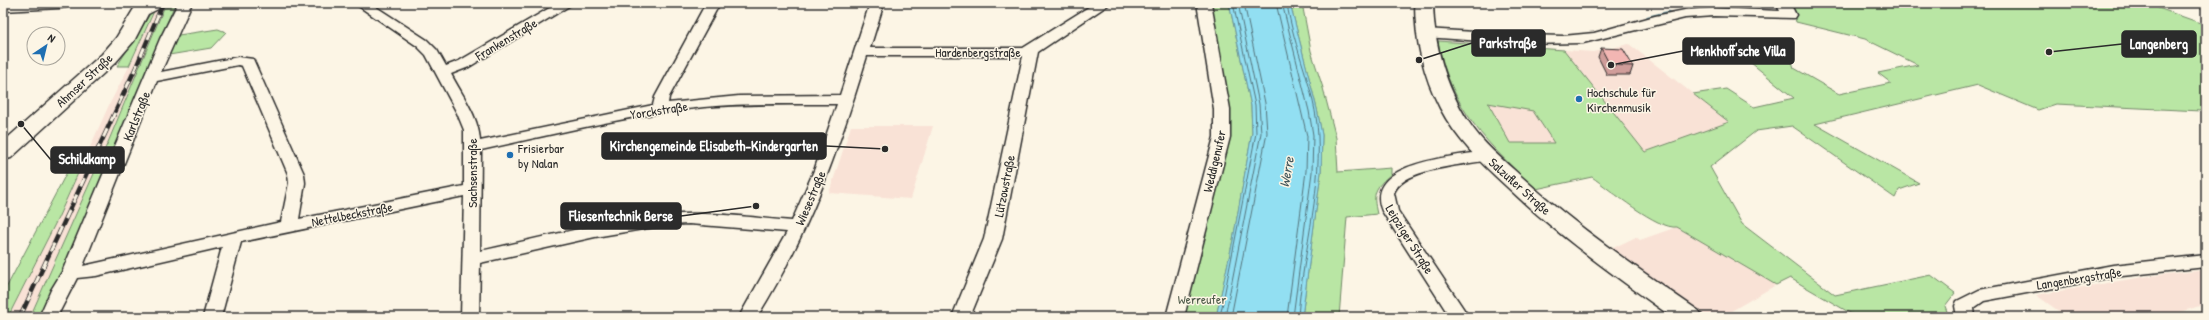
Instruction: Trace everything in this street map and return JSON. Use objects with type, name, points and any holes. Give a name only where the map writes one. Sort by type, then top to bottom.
[{"type":"main road","points":[[3,6],[60,3]]},
{"type":"main road","name":"Salzufler Straße","points":[[1424,3],[1425,33],[1439,83],[1447,100],[1470,138],[1487,156],[1557,220],[1690,317]]},
{"type":"main road","name":"Ahmser Straße","points":[[7,147],[109,58],[124,42],[141,10],[150,4]]},
{"type":"street","name":"Karlstraße","points":[[48,317],[60,290],[71,273],[167,39],[185,3]]},
{"type":"street","name":"Sachsenstraße","points":[[361,3],[422,43],[432,53],[465,113],[472,130],[470,317]]},
{"type":"street","name":"Frankenstraße","points":[[443,72],[464,64],[567,3]]},
{"type":"street","points":[[660,109],[662,97],[713,3]]},
{"type":"street","name":"Wiesestraße","points":[[748,317],[768,284],[798,227],[814,192],[847,100],[877,3]]},
{"type":"street","name":"Hardenbergstraße","points":[[861,52],[1023,52],[1031,50],[1104,3]]},
{"type":"street","name":"Weddigenufer","points":[[1175,317],[1222,137],[1222,109],[1204,3]]},
{"type":"street","points":[[1673,3],[1691,14]]},
{"type":"street","points":[[1425,33],[1544,39],[1583,39],[1653,20],[1691,14],[1786,9]]},
{"type":"street","name":"Lützowstraße","points":[[961,317],[993,239],[1031,50]]},
{"type":"street","points":[[152,78],[238,61],[248,62],[296,174],[297,182],[289,226]]},
{"type":"street","name":"Yorckstraße","points":[[473,147],[660,109],[738,100],[847,100]]},
{"type":"street","name":"Leipziger Straße","points":[[1460,317],[1390,211],[1386,201],[1386,192],[1396,179],[1410,172],[1487,156]]},
{"type":"street","name":"Nettelbeckstraße","points":[[71,273],[96,270],[233,240],[289,226],[472,189]]},
{"type":"street","points":[[471,259],[595,232],[667,220],[689,219],[798,227]]},
{"type":"street","points":[[212,317],[233,240]]},
{"type":"street","name":"Langenbergstraße","points":[[1965,316],[1964,306],[1979,296],[2113,271],[2206,261]]},
{"type":"shaded area","points":[[164,8],[109,140],[30,317],[8,317],[58,218],[109,105],[135,55],[155,9]]},
{"type":"shaded area","name":"Hochschule für Kirchenmusik","points":[[1438,41],[1593,52],[1629,44],[1729,122],[1645,152],[1508,148],[1456,94],[1441,57]]},
{"type":"shaded area","points":[[851,126],[933,126],[911,199],[829,193]]},
{"type":"shaded area","points":[[1677,227],[1776,285],[1721,317],[1708,317],[1611,249],[1636,237],[1640,240]]},
{"type":"shaded area","points":[[2206,270],[2206,304],[2164,317],[2145,317],[2130,313],[2112,317],[2067,317],[2036,295],[2149,276]]},
{"type":"green space","name":"Werreufer","points":[[1208,3],[1229,3],[1251,106],[1252,133],[1233,240],[1216,317],[1180,317],[1226,137]]},
{"type":"green space","points":[[1290,3],[1302,3],[1311,51],[1323,88],[1336,138],[1338,172],[1391,168],[1391,174],[1381,183],[1376,191],[1375,200],[1377,214],[1347,217],[1339,317],[1302,317],[1321,172],[1322,135],[1317,109]]},
{"type":"green space","points":[[1791,3],[2144,3],[2206,25],[2206,114],[2201,111],[2056,104],[2038,110],[1978,85],[1815,124],[1919,183],[1899,190],[1895,198],[1792,126],[1756,131],[1710,167],[1742,224],[1835,295],[1931,275],[1955,293],[1945,306],[1949,317],[1857,317],[1790,278],[1776,285],[1677,227],[1669,226],[1646,216],[1592,177],[1536,189],[1488,141],[1462,106],[1444,65],[1438,41],[1564,50],[1645,152],[1729,122],[1693,94],[1726,89],[1754,107],[1794,98],[1745,58],[1789,52],[1794,68],[1839,94],[1891,83],[1878,73],[1918,65],[1865,39],[1796,22]],"holes":[[[1488,103],[1533,111],[1554,143],[1510,143]]]},
{"type":"green space","points":[[174,6],[121,137],[49,303],[41,317],[30,317],[109,140],[164,8]]},
{"type":"green space","points":[[155,9],[129,66],[117,66],[152,11]]},
{"type":"green space","points":[[218,29],[226,32],[211,48],[163,56],[172,36]]},
{"type":"green space","points":[[88,151],[58,218],[8,317],[3,317],[3,294],[77,153]]},
{"type":"water","name":"Werre","points":[[1229,3],[1290,3],[1317,109],[1322,135],[1321,172],[1302,317],[1216,317],[1233,240],[1252,133],[1251,106]]},
{"type":"building","points":[[1601,48],[1623,49],[1633,66],[1610,65]]},
{"type":"waterway","points":[[1648,18],[1669,13]]},
{"type":"railway","points":[[20,317],[137,65],[163,3]]},
{"type":"place","name":"Langenberg","points":[[2049,52]]},
{"type":"place","name":"Parkstraße","points":[[1419,60]]},
{"type":"place","name":"Menkhoff'sche Villa","points":[[1611,65]]},
{"type":"place","name":"Hochschule für Kirchenmusik","points":[[1579,99]]},
{"type":"place","name":"Schildkamp","points":[[21,124]]},
{"type":"place","name":"Kirchengemeinde Elisabeth-Kindergarten","points":[[885,149]]},
{"type":"place","name":"Frisierbar by Nalan","points":[[510,155]]},
{"type":"place","name":"Fliesentechnik Berse","points":[[756,206]]}]
